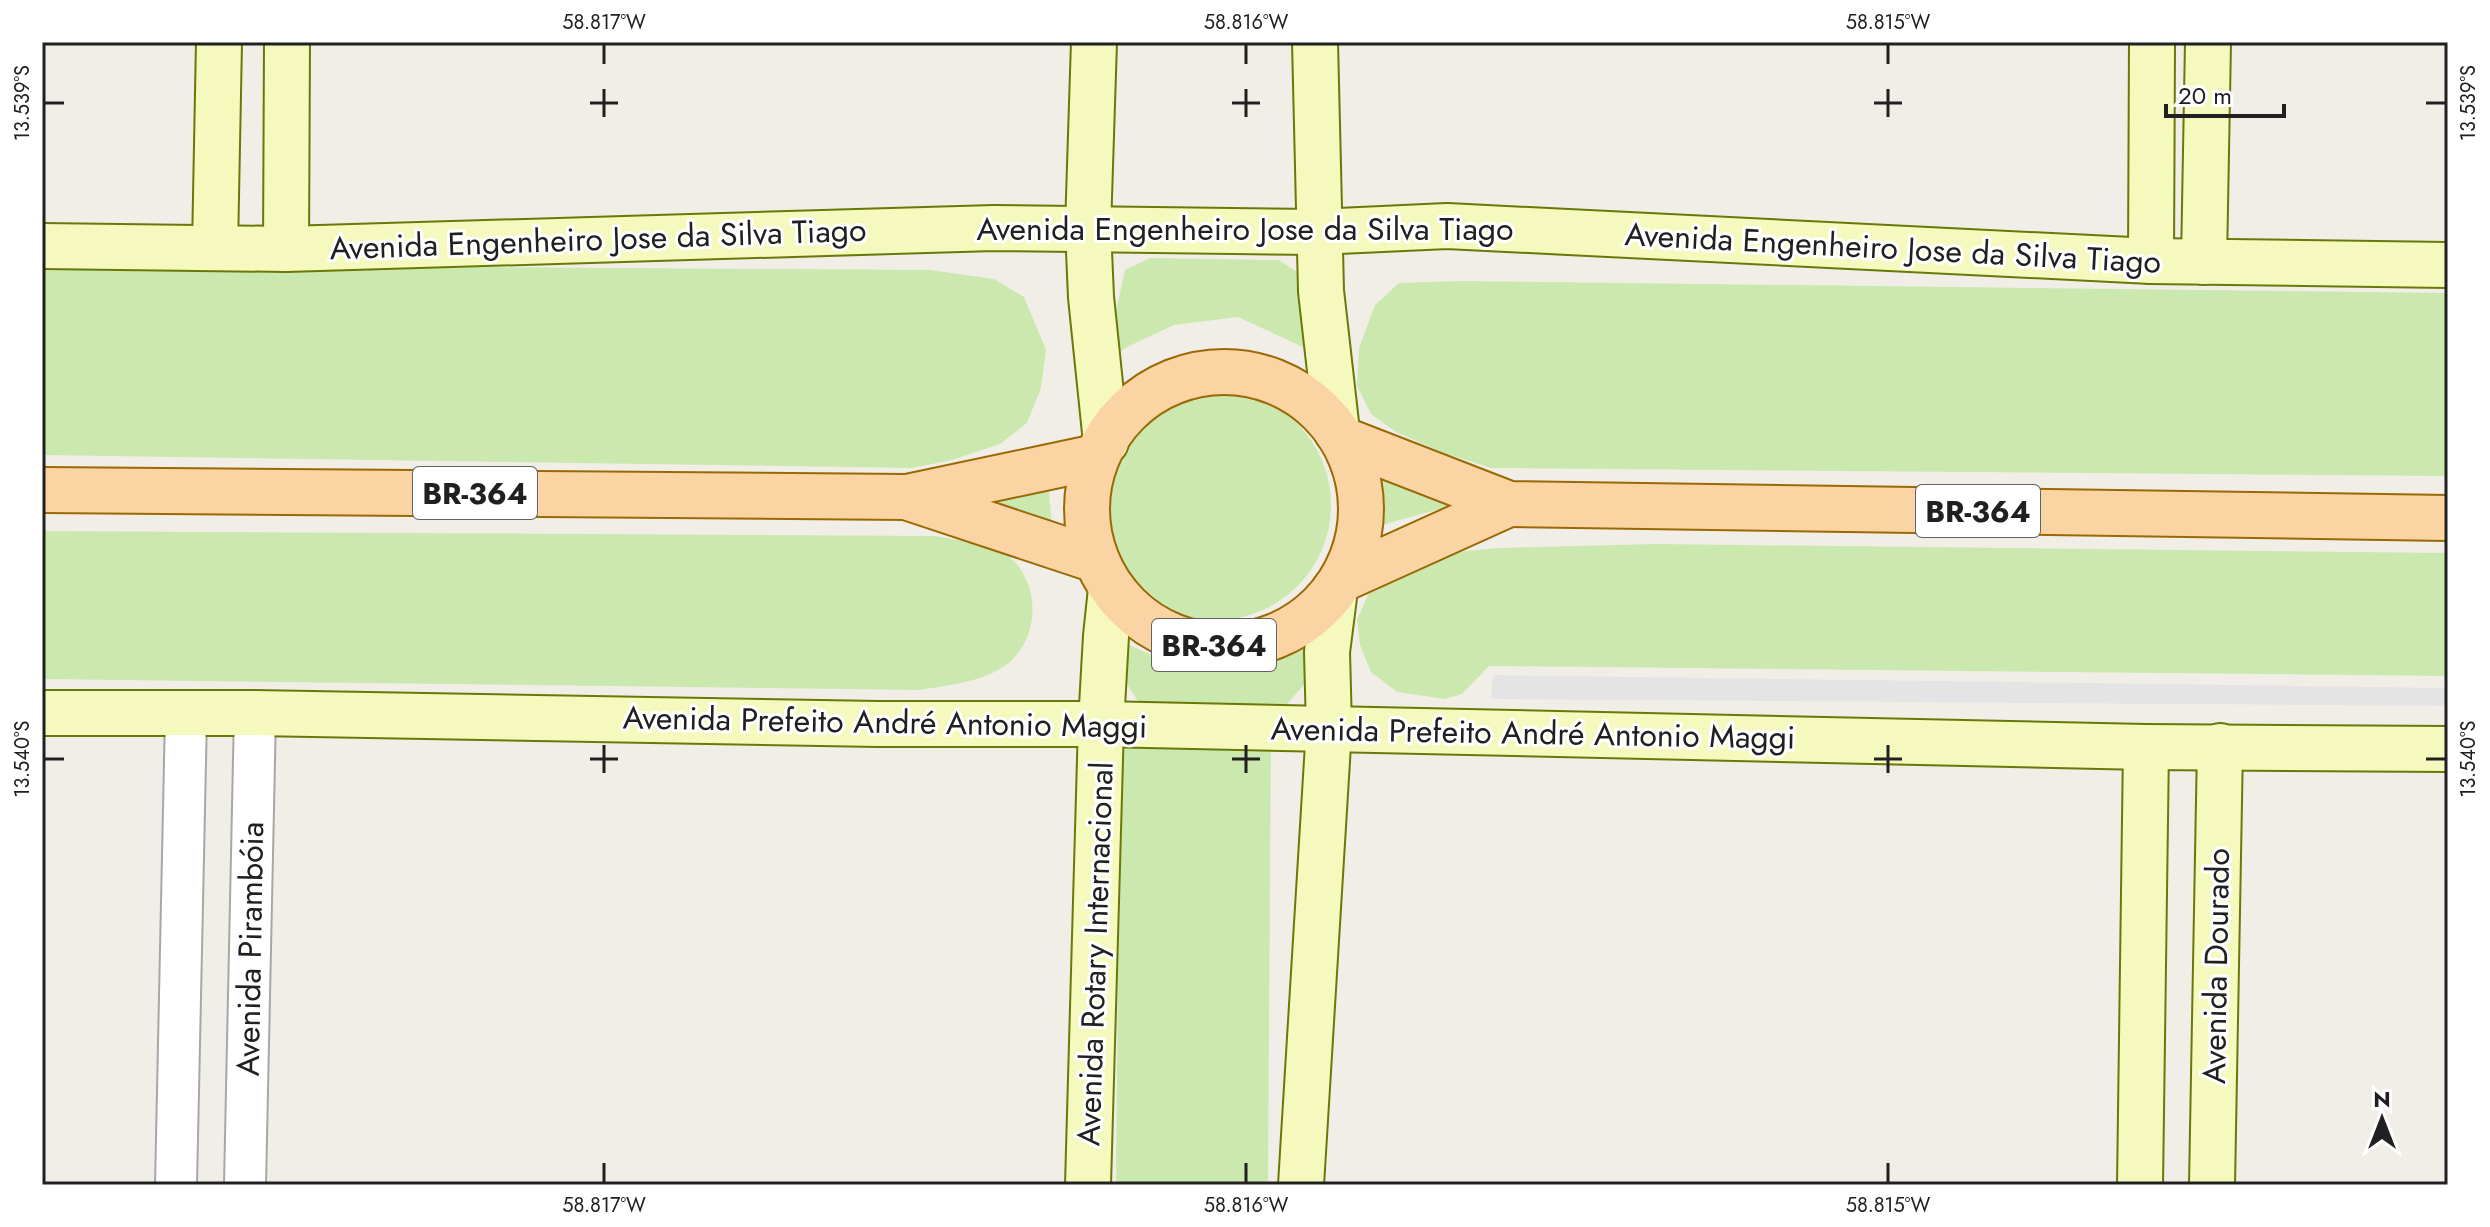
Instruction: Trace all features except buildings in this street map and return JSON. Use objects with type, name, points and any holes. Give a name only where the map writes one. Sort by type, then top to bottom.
[{"type":"main road","name":"BR-364","points":[[1237,373],[1279,383],[1316,407],[1340,436],[1360,486],[1360,534],[1339,584],[1314,614],[1274,638],[1230,647],[1185,641],[1143,621],[1104,575],[1086,509],[1101,450],[1119,421],[1152,392],[1193,376],[1237,373]]},
{"type":"main road","name":"BR-364","points":[[1340,436],[1509,504],[2448,518]]},
{"type":"main road","name":"BR-364","points":[[42,490],[907,497],[1101,450]]},
{"type":"main road","name":"BR-364","points":[[907,497],[1104,575]]},
{"type":"main road","name":"BR-364","points":[[1339,584],[1509,504]]},
{"type":"street","points":[[215,248],[219,42]]},
{"type":"street","points":[[286,249],[287,42]]},
{"type":"street","points":[[1094,42],[1088,228],[1101,450]]},
{"type":"street","points":[[1315,42],[1317,232],[1321,291],[1340,436]]},
{"type":"street","points":[[2151,261],[2152,42]]},
{"type":"street","points":[[2204,262],[2208,42]]},
{"type":"street","name":"Avenida Engenheiro Jose da Silva Tiago","points":[[42,246],[286,249],[994,228],[1317,232],[1447,226],[2151,261],[2448,265]]},
{"type":"street","name":"Avenida Rotary Internacional","points":[[1088,1185],[1106,636],[1104,575]]},
{"type":"street","points":[[1301,1185],[1329,728],[1327,652],[1339,584]]},
{"type":"street","name":"Avenida Prefeito André Antonio Maggi","points":[[42,713],[1101,724],[2146,747],[2448,749]]},
{"type":"street","name":"Avenida Pirambóia","points":[[245,1185],[255,713]]},
{"type":"street","points":[[176,1185],[186,715]]},
{"type":"street","name":"Avenida Dourado","points":[[2212,1185],[2220,746]]},
{"type":"street","points":[[2140,1185],[2146,747]]},
{"type":"green space","points":[[1150,258],[1279,260],[1305,277],[1307,349],[1238,317],[1174,325],[1105,361],[1125,270]]},
{"type":"green space","points":[[42,264],[930,270],[994,279],[1024,297],[1046,350],[1041,388],[1027,423],[1000,444],[952,460],[912,468],[42,455]]},
{"type":"green space","points":[[1461,281],[2448,293],[2448,476],[1491,468],[1444,453],[1396,432],[1371,414],[1357,386],[1359,348],[1375,305],[1399,283]]},
{"type":"green space","points":[[1216,390],[1260,399],[1297,424],[1322,461],[1331,505],[1322,549],[1297,586],[1260,611],[1216,620],[1172,611],[1135,586],[1110,549],[1101,505],[1110,461],[1135,424],[1172,399]]},
{"type":"green space","points":[[1375,471],[1454,505],[1378,526]]},
{"type":"green space","points":[[1047,473],[1053,534],[957,503]]},
{"type":"green space","points":[[42,531],[935,536],[989,548],[1009,557],[1024,575],[1030,589],[1032,618],[1023,646],[1003,667],[973,680],[920,690],[42,679]]},
{"type":"green space","points":[[1658,544],[2448,553],[2448,676],[1489,666],[1462,694],[1445,699],[1397,692],[1371,672],[1360,645],[1357,620],[1371,588],[1422,560],[1497,548]]},
{"type":"green space","points":[[1112,636],[1175,664],[1226,670],[1262,663],[1319,636],[1316,671],[1287,704],[1203,716],[1139,703],[1115,665]]},
{"type":"green space","points":[[1271,730],[1268,1185],[1116,1185],[1120,732]]},
{"type":"shaded area","points":[[1493,675],[2448,688],[2448,706],[1491,699]]}]
